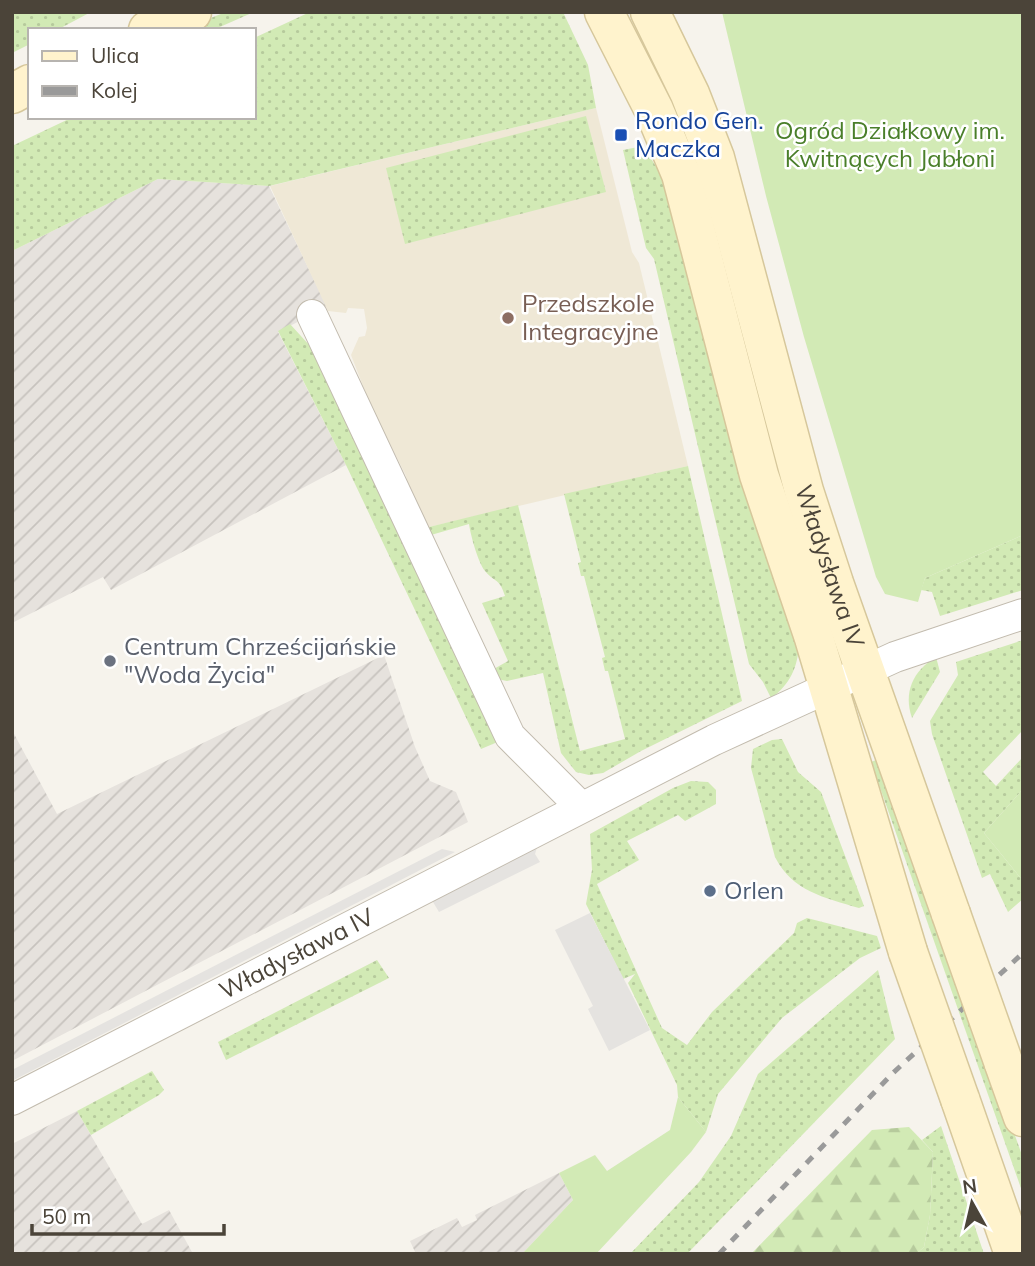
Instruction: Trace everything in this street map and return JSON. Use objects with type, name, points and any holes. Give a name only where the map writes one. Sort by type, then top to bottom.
[{"type":"main road","points":[[122,28],[149,12]]},
{"type":"main road","points":[[153,28],[192,12]]},
{"type":"main road","name":"Władysława IV","points":[[604,12],[646,92],[681,174],[759,475],[828,686],[908,952],[1014,1254]]},
{"type":"main road","name":"Władysława IV","points":[[650,12],[690,94],[721,176],[801,482],[1023,1117]]},
{"type":"main road","points":[[12,94],[28,86]]},
{"type":"street","points":[[312,315],[510,736],[581,807]]},
{"type":"street","points":[[828,686],[895,657],[1023,614]]},
{"type":"street","name":"Władysława IV","points":[[12,1100],[581,807],[828,686]]},
{"type":"shaded area","name":"Przedszkole Integracyjne","points":[[596,108],[632,252],[639,263],[688,466],[425,528],[410,495],[406,476],[370,404],[351,355],[359,337],[365,336],[367,328],[364,309],[348,308],[346,313],[328,311],[270,186]]},
{"type":"shaded area","points":[[158,179],[269,186],[327,307],[278,332],[346,465],[111,590],[103,577],[12,623],[12,251]]},
{"type":"shaded area","points":[[384,655],[415,747],[430,781],[456,792],[468,822],[12,1061],[12,730],[57,814]]},
{"type":"shaded area","points":[[538,844],[535,854],[540,862],[439,912],[433,902],[425,899]]},
{"type":"shaded area","points":[[442,849],[455,852],[12,1081],[12,1070]]},
{"type":"shaded area","points":[[590,913],[650,1030],[609,1051],[588,1009],[593,1006],[555,930]]},
{"type":"shaded area","points":[[77,1111],[142,1224],[169,1210],[193,1254],[12,1254],[12,1144]]},
{"type":"shaded area","points":[[559,1173],[573,1200],[522,1254],[416,1254],[410,1241],[457,1218],[462,1227],[477,1220],[475,1215]]},
{"type":"green space","points":[[12,12],[91,12],[61,28],[28,28],[28,45],[12,53]]},
{"type":"green space","points":[[226,12],[254,12],[218,28],[185,28]]},
{"type":"green space","points":[[310,12],[563,12],[588,65],[596,108],[269,186],[158,179],[12,251],[12,146],[69,119],[256,119],[256,37]]},
{"type":"green space","name":"Ogród Działkowy im. Kwitnących Jabłoni","points":[[722,12],[1023,12],[1023,535],[925,578],[918,602],[885,594],[876,577],[804,337],[766,196]]},
{"type":"green space","points":[[586,116],[606,192],[405,244],[386,168]]},
{"type":"green space","points":[[643,146],[673,193],[799,644],[792,675],[771,698],[749,664],[654,259],[646,248],[623,150]]},
{"type":"green space","points":[[290,324],[311,347],[500,741],[481,749],[346,465],[278,331]]},
{"type":"green space","points":[[688,466],[742,701],[603,773],[589,775],[576,772],[561,753],[543,673],[507,681],[497,679],[492,670],[508,661],[482,603],[505,596],[499,583],[482,567],[469,524],[431,535],[425,528],[518,505],[580,751],[625,739],[608,671],[605,671],[602,658],[605,657],[584,576],[581,576],[578,563],[581,562],[564,494]]},
{"type":"green space","points":[[1023,535],[1023,590],[940,616],[932,592],[921,590],[925,578]]},
{"type":"green space","points":[[1023,640],[1023,730],[983,772],[996,786],[1023,757],[1023,789],[984,833],[1023,881],[1023,899],[1008,912],[990,874],[982,878],[932,734],[930,721],[958,675],[956,662]]},
{"type":"green space","points":[[936,657],[940,672],[912,718],[909,699],[912,683],[921,669]]},
{"type":"green space","points":[[782,739],[798,772],[821,792],[864,906],[859,908],[811,892],[791,878],[775,857],[751,768],[753,749],[772,740]]},
{"type":"green space","points":[[881,758],[1023,1158],[1023,1194],[871,762]]},
{"type":"green space","points":[[691,781],[708,782],[716,790],[716,804],[685,821],[678,815],[627,841],[639,860],[597,884],[662,1028],[687,1045],[712,1012],[794,933],[797,923],[807,918],[877,936],[881,948],[860,958],[782,1018],[718,1094],[706,1132],[678,1097],[677,1085],[628,983],[635,974],[623,979],[586,904],[592,870],[590,834],[673,788]]},
{"type":"green space","points":[[1023,789],[1023,881],[984,833]]},
{"type":"green space","points":[[377,960],[389,978],[226,1060],[218,1042]]},
{"type":"green space","points":[[878,970],[895,1039],[687,1254],[630,1254],[699,1182],[731,1136],[758,1074]]},
{"type":"green space","points":[[152,1071],[164,1090],[91,1135],[77,1111]]},
{"type":"green space","points":[[678,1097],[706,1132],[691,1152],[596,1254],[522,1254],[573,1200],[559,1173],[595,1155],[607,1171],[670,1130]]},
{"type":"green space","points":[[941,1126],[984,1254],[916,1254],[924,1247],[930,1215],[933,1152],[922,1140]]},
{"type":"green space","points":[[909,1127],[933,1152],[930,1215],[924,1247],[916,1254],[751,1254],[872,1130]]},
{"type":"railway","points":[[719,1254],[893,1073],[1023,953]]},
{"type":"place","name":"Rondo Gen. Maczka","points":[[621,135]]},
{"type":"place","name":"Przedszkole Integracyjne","points":[[508,318]]},
{"type":"place","name":"Centrum Chrześcijańskie \"Woda Życia\"","points":[[110,661]]},
{"type":"place","name":"Orlen","points":[[710,891]]}]
